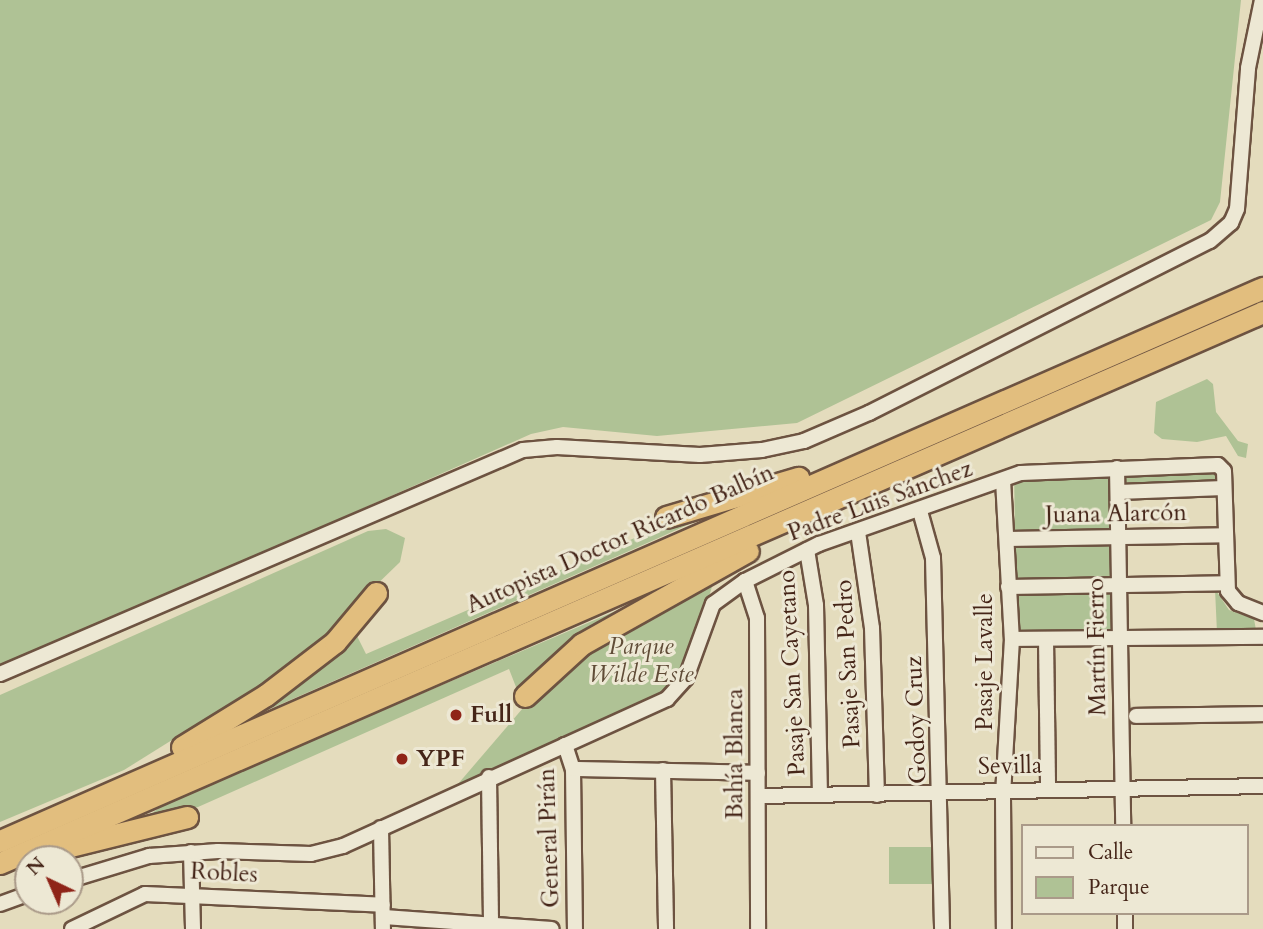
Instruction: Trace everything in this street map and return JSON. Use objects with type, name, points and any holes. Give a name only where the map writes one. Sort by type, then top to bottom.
[{"type":"highway","name":"Autopista Doctor Ricardo Balbín","points":[[4,854],[24,831],[1263,288]]},
{"type":"highway","name":"Autopista Doctor Ricardo Balbín","points":[[4,854],[799,516],[1263,312]]},
{"type":"highway","points":[[666,517],[909,442]]},
{"type":"highway","points":[[526,696],[582,644],[759,545],[799,516]]},
{"type":"highway","points":[[24,831],[212,730],[266,695],[335,642],[376,593]]},
{"type":"highway","points":[[4,854],[41,855],[187,817]]},
{"type":"street","points":[[0,674],[523,450],[557,447],[700,455],[804,441],[869,413],[1210,241],[1231,223],[1237,209],[1248,68],[1262,0]]},
{"type":"street","name":"Padre Luis Sánchez","points":[[84,875],[138,857],[191,852],[319,853],[381,828],[674,693],[690,671],[713,604],[745,581],[807,550],[1003,480],[1030,472],[1215,464],[1224,471],[1224,488]]},
{"type":"street","name":"Martín Fierro","points":[[1117,468],[1124,824]]},
{"type":"street","name":"Pasaje Lavalle","points":[[1003,480],[1012,639],[1004,789],[1004,929]]},
{"type":"street","points":[[1118,492],[1224,488],[1227,583],[1234,600],[1263,613]]},
{"type":"street","name":"Godoy Cruz","points":[[920,511],[933,558],[942,929]]},
{"type":"street","name":"Pasaje San Pedro","points":[[858,531],[872,628],[877,795]]},
{"type":"street","name":"Juana Alarcón","points":[[1007,539],[1226,535]]},
{"type":"street","name":"Pasaje San Cayetano","points":[[807,550],[816,606],[820,794]]},
{"type":"street","name":"Bahía Blanca","points":[[745,581],[756,609],[758,929]]},
{"type":"street","points":[[1008,587],[1227,583]]},
{"type":"street","points":[[1012,639],[1263,637]]},
{"type":"street","points":[[1046,639],[1048,788]]},
{"type":"street","points":[[1136,716],[1263,714]]},
{"type":"street","name":"General Pirán","points":[[565,745],[573,769],[575,929]]},
{"type":"street","points":[[573,769],[758,772]]},
{"type":"street","points":[[663,770],[666,929]]},
{"type":"street","points":[[489,778],[491,925]]},
{"type":"street","name":"Sevilla","points":[[758,796],[877,795],[1048,788],[1263,786]]},
{"type":"street","points":[[381,828],[383,917]]},
{"type":"street","points":[[191,852],[193,929]]},
{"type":"street","name":"Robles","points":[[72,929],[138,895],[193,893],[383,917],[552,929]]},
{"type":"green space","points":[[0,0],[1241,0],[1220,202],[1211,220],[797,423],[657,436],[563,427],[531,434],[0,669]]},
{"type":"green space","points":[[1207,379],[1213,384],[1216,412],[1238,441],[1248,444],[1246,458],[1238,456],[1226,436],[1197,442],[1162,439],[1154,433],[1156,402]]},
{"type":"green space","points":[[1111,471],[1112,529],[1015,531],[1014,473]]},
{"type":"green space","points":[[1124,471],[1217,471],[1217,482],[1124,482]]},
{"type":"green space","points":[[705,517],[229,727],[354,630],[366,654],[660,527]]},
{"type":"green space","points":[[386,529],[405,538],[400,562],[297,662],[124,770],[0,822],[0,695],[368,531]]},
{"type":"green space","points":[[1112,543],[1113,579],[1013,582],[1012,546]]},
{"type":"green space","name":"Parque Wilde Este","points":[[714,580],[688,666],[674,688],[643,705],[458,784],[529,701],[580,652]]},
{"type":"green space","points":[[1215,589],[1229,610],[1254,619],[1256,630],[1217,633]]},
{"type":"green space","points":[[1015,592],[1114,592],[1114,632],[1015,632]]},
{"type":"green space","points":[[639,601],[516,687],[509,669],[198,807],[141,821],[162,806],[250,767]]},
{"type":"green space","points":[[889,847],[936,847],[936,884],[889,884]]},
{"type":"place","name":"Full","points":[[456,715]]},
{"type":"place","name":"YPF","points":[[402,759]]}]
